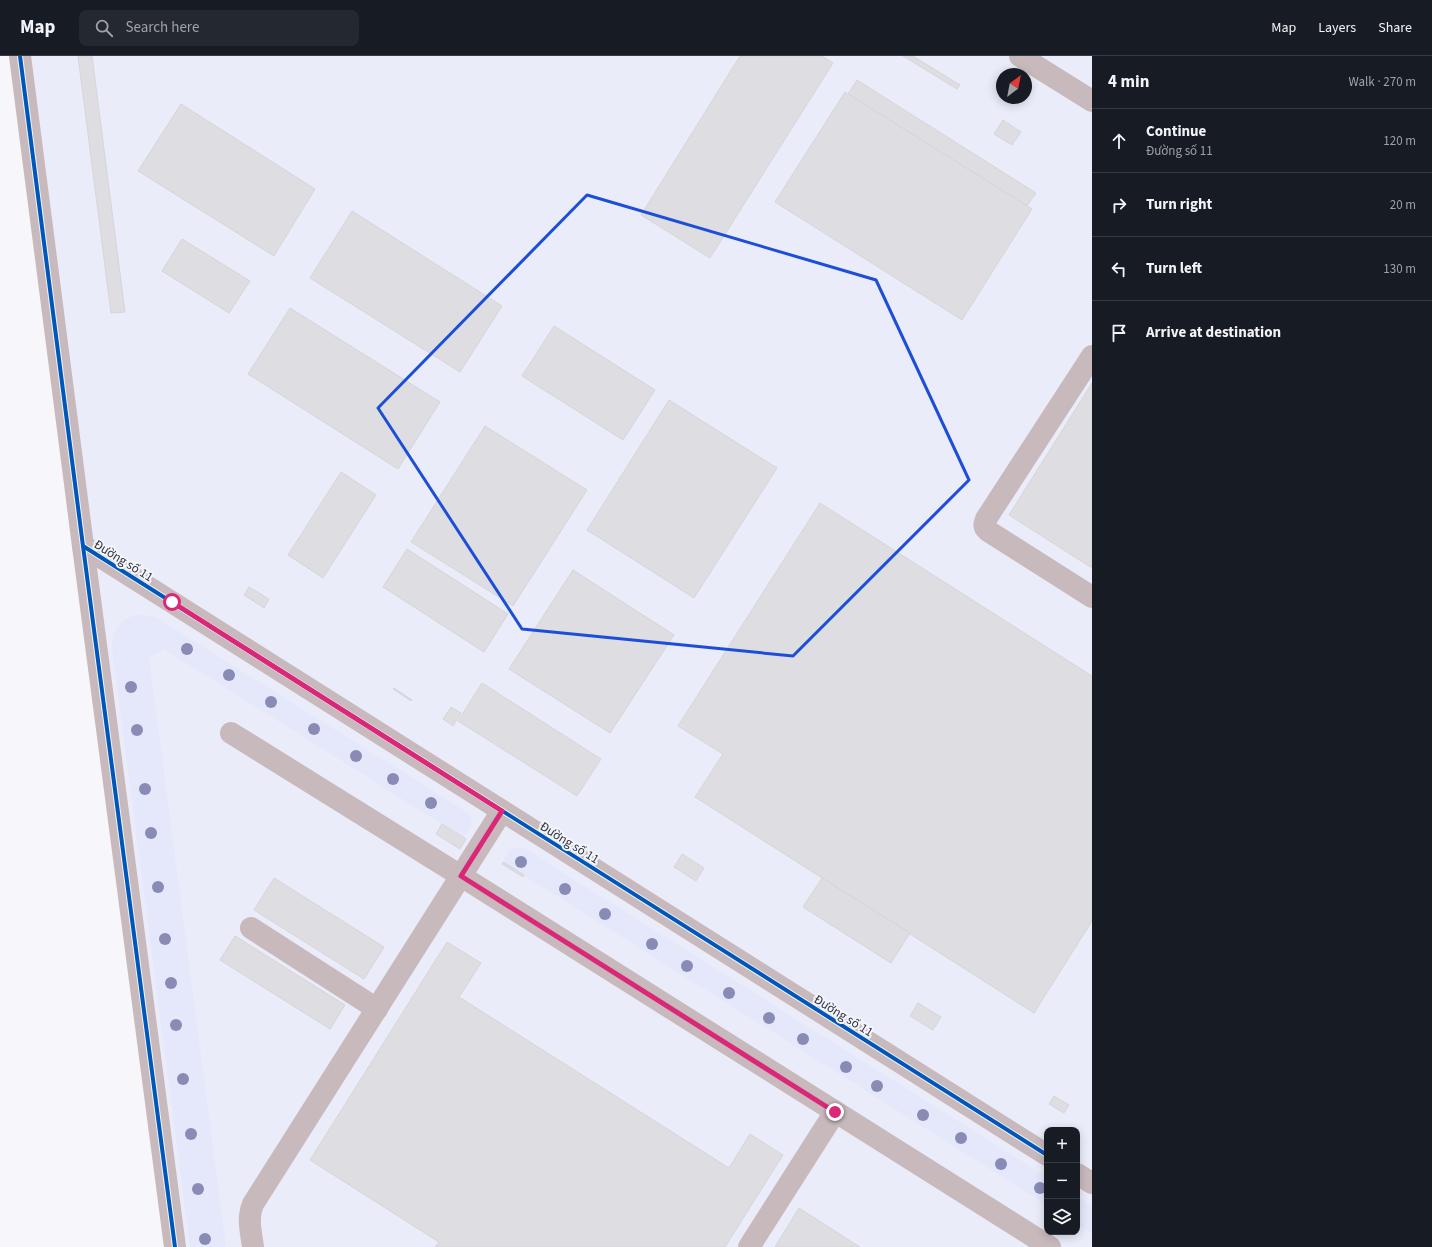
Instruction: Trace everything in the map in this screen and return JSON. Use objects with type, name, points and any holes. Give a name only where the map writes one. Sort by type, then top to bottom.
[{"type":"street","points":[[20,56],[175,1247]]},
{"type":"street","points":[[1020,56],[1092,101]]},
{"type":"street","points":[[1092,356],[986,519],[984,525],[985,529],[1092,597]]},
{"type":"street","name":"Đường số 11","points":[[83,546],[1044,1153]]},
{"type":"street","points":[[231,732],[1050,1247]]},
{"type":"street","points":[[253,1247],[249,1220],[250,1211],[253,1204],[502,811]]},
{"type":"street","points":[[251,928],[377,1008]]},
{"type":"street","points":[[749,1247],[835,1112]]},
{"type":"street","points":[[1080,1176],[1092,1183]]},
{"type":"highlighted area","points":[[587,195],[876,280],[969,480],[793,656],[522,629],[378,408]]},
{"type":"shaded area","points":[[20,56],[1092,56],[1092,1247],[175,1247]]},
{"type":"shaded area","points":[[136,615],[152,616],[159,619],[468,813],[472,822],[470,829],[464,838],[164,649],[149,658],[226,1247],[190,1247],[112,648],[115,631],[121,623]]},
{"type":"shaded area","points":[[516,847],[524,848],[1044,1175],[1044,1203],[503,862],[509,851]]},
{"type":"shaded area","points":[[1080,1198],[1092,1206],[1092,1233],[1080,1226]]},
{"type":"building","points":[[78,56],[92,56],[125,312],[111,313]]},
{"type":"building","points":[[740,56],[822,56],[833,63],[710,258],[641,215]]},
{"type":"building","points":[[903,56],[913,56],[960,85],[957,89]]},
{"type":"building","points":[[857,80],[1036,193],[1027,206],[848,94]]},
{"type":"building","points":[[845,92],[1032,209],[962,320],[775,202]]},
{"type":"building","points":[[181,104],[315,189],[274,256],[138,171]]},
{"type":"building","points":[[1003,120],[1021,132],[1012,145],[994,134]]},
{"type":"building","points":[[352,211],[502,306],[460,372],[310,278]]},
{"type":"building","points":[[182,239],[250,281],[229,313],[162,271]]},
{"type":"building","points":[[290,308],[440,402],[398,469],[248,374]]},
{"type":"building","points":[[554,326],[655,390],[623,440],[522,376]]},
{"type":"building","points":[[1092,383],[1092,568],[1009,515]]},
{"type":"building","points":[[669,400],[777,468],[694,598],[587,530]]},
{"type":"building","points":[[485,426],[587,490],[513,606],[411,542]]},
{"type":"building","points":[[341,472],[376,495],[323,578],[288,555]]},
{"type":"building","points":[[820,503],[1092,676],[1092,921],[1034,1013],[695,797],[723,754],[678,726]]},
{"type":"building","points":[[407,549],[508,614],[484,652],[383,587]]},
{"type":"building","points":[[573,570],[674,635],[610,733],[509,669]]},
{"type":"building","points":[[249,587],[269,599],[264,608],[244,595]]},
{"type":"building","points":[[482,683],[601,759],[577,796],[458,721]]},
{"type":"building","points":[[394,688],[412,700],[411,701],[393,689]]},
{"type":"building","points":[[451,707],[461,713],[453,726],[443,719]]},
{"type":"building","points":[[442,824],[466,839],[460,849],[436,834]]},
{"type":"building","points":[[682,854],[704,868],[696,881],[674,867]]},
{"type":"building","points":[[503,862],[524,875],[523,877],[502,864]]},
{"type":"building","points":[[274,878],[384,947],[364,979],[254,910]]},
{"type":"building","points":[[822,878],[910,933],[891,963],[803,907]]},
{"type":"building","points":[[235,936],[345,1005],[330,1029],[220,960]]},
{"type":"building","points":[[447,942],[481,963],[459,997],[729,1168],[750,1134],[783,1155],[725,1247],[435,1247],[439,1242],[310,1160]]},
{"type":"building","points":[[918,1003],[941,1017],[933,1030],[910,1016]]},
{"type":"building","points":[[1054,1096],[1069,1105],[1064,1113],[1049,1104]]},
{"type":"building","points":[[799,1208],[860,1247],[775,1247]]},
{"type":"cycle path","points":[[20,56],[175,1247]]},
{"type":"cycle path","points":[[83,546],[1044,1153]]},
{"type":"route","points":[[172,602],[502,811],[461,876],[835,1112]]}]
